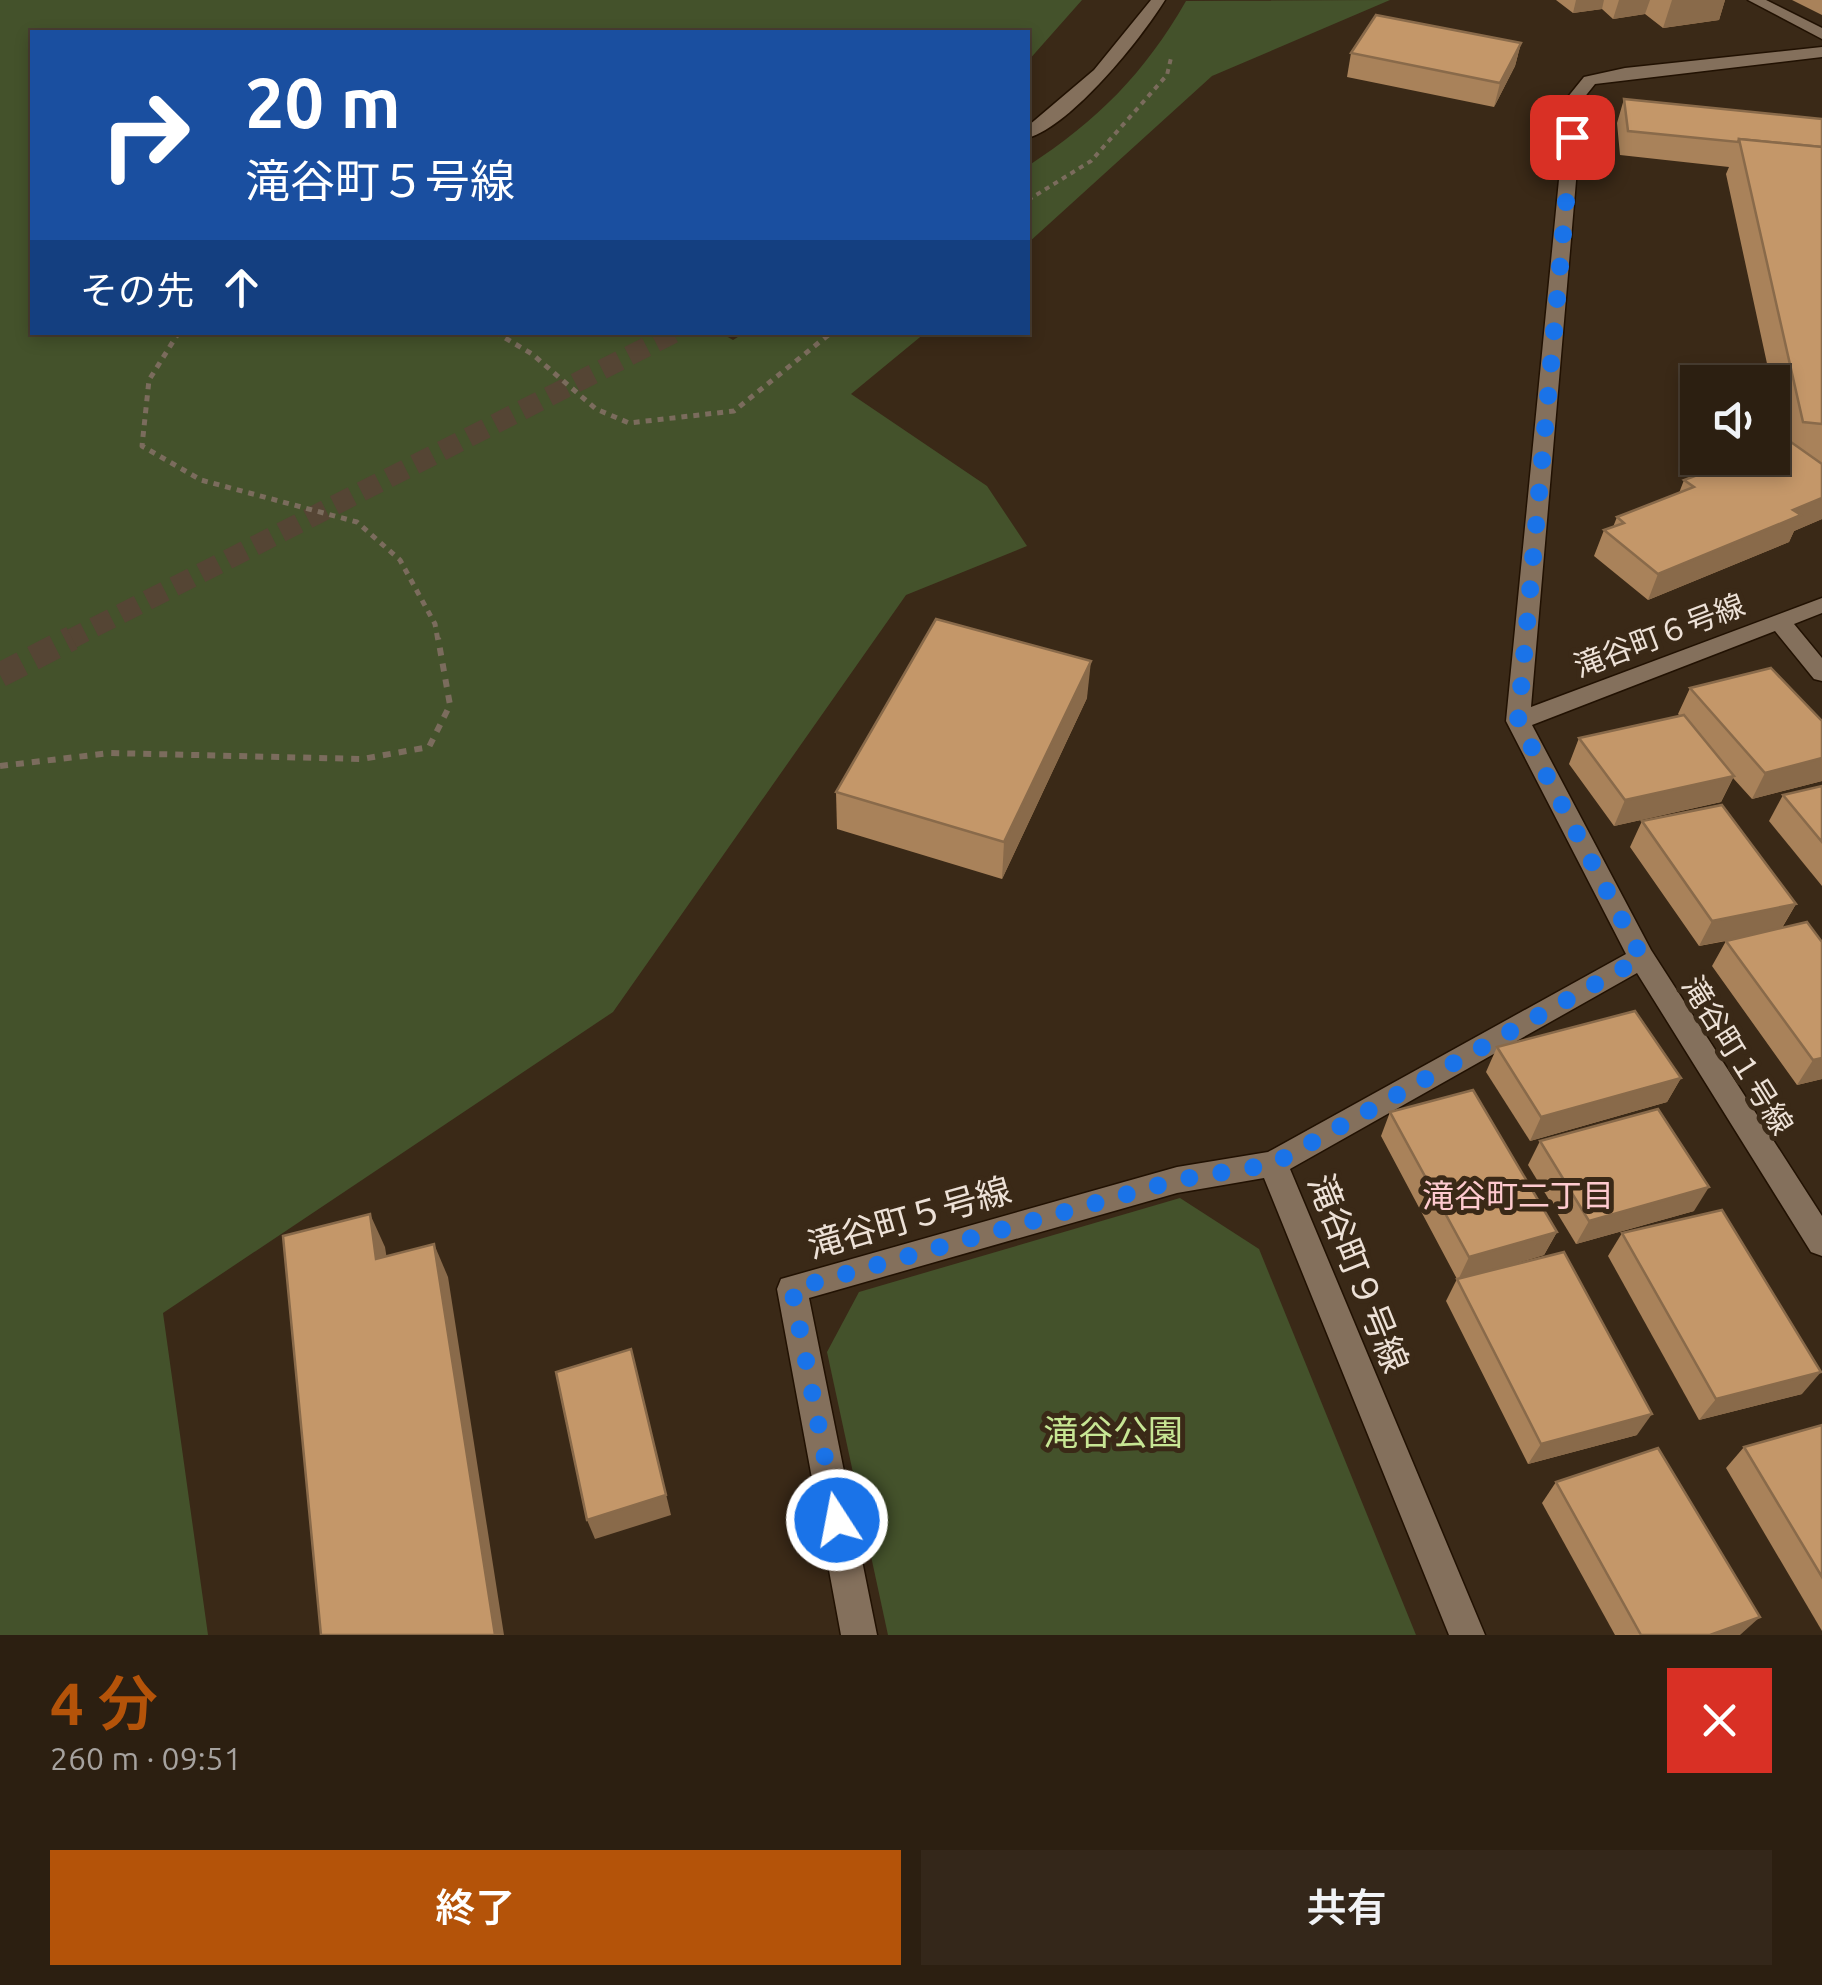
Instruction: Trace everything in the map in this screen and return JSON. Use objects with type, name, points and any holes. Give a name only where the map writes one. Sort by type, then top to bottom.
[{"type":"street","points":[[1030,132],[1052,118],[1146,21],[1158,0]]},
{"type":"street","points":[[1755,0],[1822,34]]},
{"type":"street","points":[[1518,721],[1576,98],[1590,80],[1625,73],[1822,52]]},
{"type":"street","name":"滝谷町６号線","points":[[1518,721],[1822,604]]},
{"type":"street","points":[[1779,621],[1822,673]]},
{"type":"street","name":"滝谷町１号線","points":[[1518,721],[1642,958],[1822,1242]]},
{"type":"street","name":"滝谷町９号線","points":[[1468,1635],[1273,1164],[1642,958]]},
{"type":"street","name":"滝谷町５号線","points":[[859,1635],[792,1289],[1177,1180],[1273,1164]]},
{"type":"path","points":[[0,766],[110,753],[362,758],[428,747],[450,705],[434,624],[400,560],[357,522],[201,480],[142,446],[149,380],[178,335]]},
{"type":"path","points":[[500,335],[532,354],[596,409],[628,423],[734,411],[828,335]]},
{"type":"green space","points":[[0,0],[1082,0],[1030,59],[1030,30],[30,30],[30,335],[724,335],[733,340],[741,335],[923,335],[851,394],[987,486],[1027,546],[906,595],[613,1012],[163,1313],[208,1635],[0,1635]]},
{"type":"green space","points":[[1390,0],[1212,76],[1030,241],[1030,165],[1118,94],[1186,1]]},
{"type":"green space","name":"滝谷公園","points":[[1180,1198],[1259,1249],[1416,1635],[888,1635],[827,1352],[859,1292]]},
{"type":"building","points":[[1376,15],[1521,43],[1500,83],[1351,53]]},
{"type":"building","points":[[1624,99],[1822,119],[1822,147],[1628,131]]},
{"type":"building","points":[[1739,139],[1822,147],[1822,424],[1803,422]]},
{"type":"building","points":[[1790,441],[1822,464],[1822,498],[1793,510],[1801,515],[1658,574],[1604,530],[1624,523],[1617,517],[1694,487],[1684,480],[1697,475],[1790,475]]},
{"type":"building","points":[[936,619],[1091,661],[1004,842],[836,792]]},
{"type":"building","points":[[1771,668],[1822,721],[1822,758],[1765,773],[1690,688]]},
{"type":"building","points":[[1684,715],[1734,776],[1625,800],[1579,738]]},
{"type":"building","points":[[1822,786],[1822,842],[1783,795]]},
{"type":"building","points":[[1722,805],[1796,904],[1712,921],[1642,821]]},
{"type":"building","points":[[1807,922],[1822,942],[1822,1058],[1813,1060],[1726,941]]},
{"type":"building","points":[[1635,1011],[1681,1078],[1541,1117],[1497,1047]]},
{"type":"building","points":[[1473,1090],[1557,1232],[1469,1257],[1390,1112]]},
{"type":"building","points":[[1658,1109],[1709,1187],[1589,1221],[1540,1141]]},
{"type":"building","points":[[1722,1210],[1821,1372],[1716,1399],[1622,1233]]},
{"type":"building","points":[[370,1214],[376,1259],[434,1244],[495,1635],[321,1635],[283,1236]]},
{"type":"building","points":[[1564,1252],[1652,1414],[1541,1444],[1457,1279]]},
{"type":"building","points":[[631,1349],[666,1495],[587,1520],[556,1372]]},
{"type":"building","points":[[1822,1425],[1822,1577],[1744,1447]]},
{"type":"building","points":[[1658,1448],[1760,1617],[1710,1635],[1641,1635],[1556,1482]]},
{"type":"tunnel","points":[[67,641],[670,335]]},
{"type":"tunnel","points":[[0,675],[72,638]]},
{"type":"district","name":"滝谷町二丁目","points":[[1518,1195]]},
{"type":"route","points":[[837,1520],[792,1289],[1177,1180],[1273,1164],[1642,958],[1518,721],[1572,137]]}]
